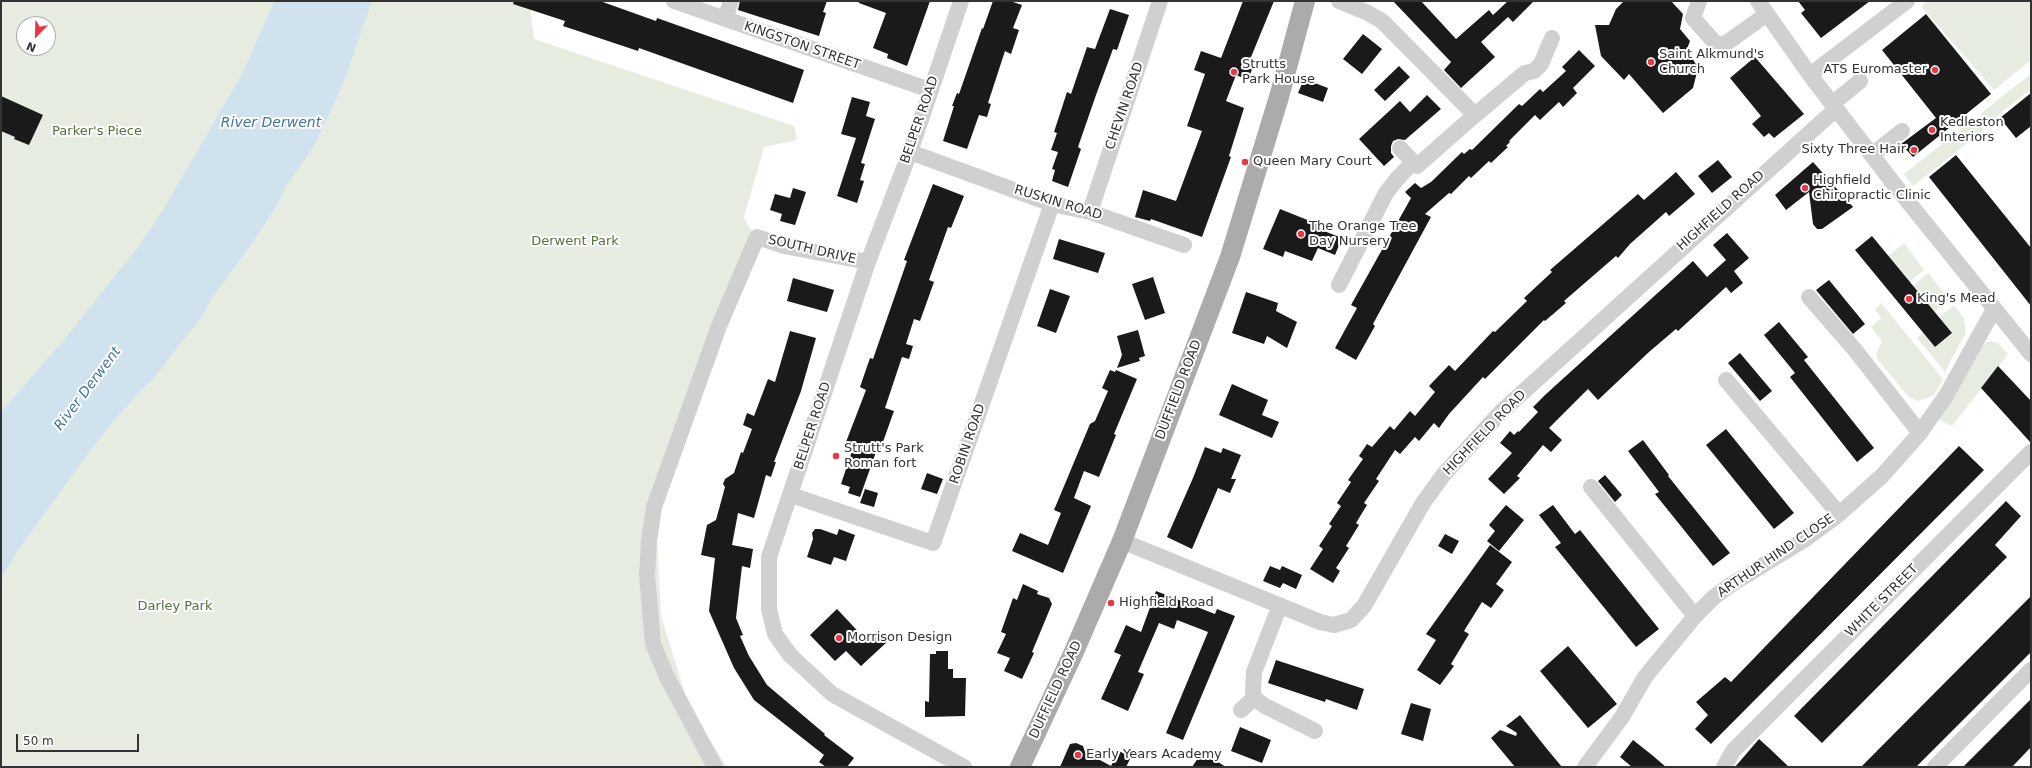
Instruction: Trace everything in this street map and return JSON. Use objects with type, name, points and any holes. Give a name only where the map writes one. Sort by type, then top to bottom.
[{"type":"main road","name":"DUFFIELD ROAD","points":[[1020,767],[1073,654],[1122,541],[1230,257],[1279,97],[1305,1]]},
{"type":"street","name":"KINGSTON STREET","points":[[674,1],[930,90]]},
{"type":"street","points":[[725,19],[731,1]]},
{"type":"street","name":"BELPER ROAD","points":[[961,1],[910,152],[868,262],[769,557],[770,609],[775,634],[790,655],[832,694],[964,767]]},
{"type":"street","name":"CHEVIN ROAD","points":[[1090,212],[1160,1]]},
{"type":"street","points":[[1339,1],[1366,12],[1382,21],[1475,115]]},
{"type":"street","points":[[1699,1],[1693,18],[1716,44],[1725,44],[1763,8],[1810,75],[1872,156],[1994,309],[2026,337],[2031,354]]},
{"type":"street","points":[[1810,75],[1907,1]]},
{"type":"street","points":[[1400,148],[1417,166],[1525,73],[1534,71],[1541,64],[1552,38]]},
{"type":"street","name":"HIGHFIELD ROAD","points":[[1122,541],[1320,622],[1334,625],[1346,622],[1356,615],[1364,606],[1423,503],[1440,480],[1501,412],[1860,81]]},
{"type":"street","points":[[1872,156],[1902,132]]},
{"type":"street","name":"RUSKIN ROAD","points":[[910,152],[1052,204],[1090,212],[1184,245]]},
{"type":"street","points":[[1339,285],[1386,193],[1413,162]]},
{"type":"street","name":"ROBIN ROAD","points":[[791,495],[933,543],[1052,204]]},
{"type":"street","name":"SOUTH DRIVE","points":[[716,767],[667,677],[654,644],[647,575],[649,541],[654,507],[719,326],[757,237],[784,246],[868,262]]},
{"type":"street","points":[[1809,297],[1855,350],[1920,433]]},
{"type":"street","name":"ARTHUR HIND CLOSE","points":[[1585,767],[1622,717],[1645,677],[1696,616],[1714,597],[1732,584],[1804,540],[1840,514],[1882,476],[1920,433],[1947,394],[1994,309]]},
{"type":"street","name":"ARTHUR HIND CLOSE","points":[[1726,380],[1840,514]]},
{"type":"street","name":"WHITE STREET","points":[[1724,767],[1733,751],[2031,452]]},
{"type":"street","points":[[1591,487],[1696,616]]},
{"type":"street","points":[[1280,605],[1254,672],[1254,698],[1264,706],[1315,731]]},
{"type":"street","points":[[1935,767],[2031,670]]},
{"type":"street","points":[[1241,710],[1254,698]]},
{"type":"green space","name":"Parker's Piece","points":[[1,1],[274,1],[242,74],[162,211],[138,247],[65,338],[1,412]]},
{"type":"green space","points":[[372,1],[529,1],[534,39],[794,126],[797,140],[764,147],[744,217],[756,241],[656,519],[661,616],[690,710],[727,767],[1,767],[1,580],[17,552],[94,446],[118,416],[147,384],[151,382],[187,334],[200,320],[211,300],[256,238],[279,202],[286,187],[313,148],[323,128],[345,79]]},
{"type":"green space","points":[[1928,1],[2031,1],[2031,60],[1994,90],[1921,6]]},
{"type":"green space","points":[[2031,74],[2031,89],[1988,123],[1980,114]]},
{"type":"green space","points":[[1975,118],[1984,130],[1913,186],[1904,174]]},
{"type":"green space","points":[[1904,243],[1924,270],[1909,282],[1888,256]]},
{"type":"green space","points":[[1928,273],[1950,300],[1934,312],[1913,286]]},
{"type":"green space","points":[[1881,303],[1943,379],[1933,396],[1917,401],[1908,396],[1878,360],[1876,354],[1882,341],[1871,327],[1881,318],[1875,310]]},
{"type":"green space","points":[[1954,305],[1964,318],[1966,332],[1945,372],[1917,338],[1923,333],[1935,347],[1952,334],[1939,318]]},
{"type":"green space","points":[[1991,341],[1998,343],[2008,354],[1952,426],[1939,419],[1985,343]]},
{"type":"water","name":"River Derwent","points":[[274,1],[372,1],[345,79],[323,128],[313,148],[286,187],[279,202],[256,238],[211,300],[200,320],[151,382],[147,384],[118,416],[94,446],[17,552],[1,580],[1,412],[65,338],[138,247],[162,211],[242,74]]},
{"type":"building","points":[[514,1],[600,1],[656,21],[657,18],[804,70],[793,103],[639,48],[638,51],[563,26],[565,21],[513,4]]},
{"type":"building","points":[[740,1],[827,1],[823,12],[826,13],[819,36],[738,10]]},
{"type":"building","points":[[859,1],[930,1],[907,66],[887,58],[888,54],[873,48],[886,13],[859,3]]},
{"type":"building","points":[[993,1],[1010,1],[1022,5],[1013,28],[1019,30],[1011,54],[1005,51],[988,103],[991,104],[987,117],[979,115],[967,149],[943,141],[954,106],[952,106],[957,93],[959,94]]},
{"type":"building","points":[[1243,1],[1274,1],[1249,62],[1254,64],[1248,80],[1236,75],[1226,101],[1244,108],[1229,156],[1231,157],[1202,237],[1151,219],[1150,221],[1135,217],[1143,190],[1176,201],[1202,131],[1187,126],[1205,74],[1194,70],[1201,51],[1221,58]]},
{"type":"building","points":[[1393,1],[1421,1],[1456,39],[1489,10],[1493,15],[1508,1],[1534,1],[1513,22],[1508,17],[1481,42],[1495,57],[1461,88],[1444,70],[1451,62]]},
{"type":"building","name":"Saint Alkmund's Church","points":[[1624,1],[1671,1],[1683,14],[1680,29],[1690,41],[1687,49],[1698,68],[1693,88],[1663,113],[1629,74],[1624,80],[1601,56],[1595,25],[1609,25],[1616,9]]},
{"type":"building","points":[[1798,1],[1870,1],[1821,38],[1801,13],[1805,10]]},
{"type":"building","points":[[1110,9],[1129,15],[1117,50],[1113,49],[1096,95],[1078,147],[1081,149],[1068,187],[1052,181],[1055,170],[1052,169],[1058,152],[1051,150],[1057,133],[1054,132],[1067,92],[1071,94],[1087,47],[1095,49]]},
{"type":"building","name":"ATS Euromaster","points":[[1926,14],[1991,94],[1913,157],[1901,144],[1936,118],[1882,50]]},
{"type":"building","points":[[1363,34],[1382,49],[1362,74],[1343,59]]},
{"type":"building","points":[[1579,50],[1595,66],[1573,88],[1577,93],[1563,107],[1559,102],[1540,120],[1535,115],[1509,141],[1510,142],[1506,146],[1508,147],[1491,163],[1489,161],[1471,178],[1469,176],[1451,194],[1449,193],[1425,214],[1431,217],[1373,324],[1375,326],[1356,360],[1335,348],[1357,308],[1351,305],[1411,198],[1405,192],[1415,183],[1421,188],[1431,182],[1462,152],[1464,154],[1470,149],[1472,150],[1519,104],[1522,106],[1540,89],[1543,92],[1566,71],[1562,67]]},
{"type":"building","points":[[1755,57],[1804,114],[1774,138],[1769,133],[1764,137],[1752,124],[1761,116],[1730,78]]},
{"type":"building","points":[[1399,66],[1410,77],[1385,101],[1374,90]]},
{"type":"building","points":[[1304,79],[1328,88],[1323,102],[1298,93]]},
{"type":"building","points":[[2031,93],[2031,126],[2016,138],[2000,118]]},
{"type":"building","points":[[1427,95],[1441,109],[1405,140],[1398,139],[1393,141],[1391,153],[1394,157],[1384,166],[1359,139],[1400,101],[1410,112]]},
{"type":"building","points":[[1,96],[43,115],[29,145],[14,139],[15,137],[1,131]]},
{"type":"building","points":[[852,97],[870,102],[866,116],[875,119],[861,163],[865,164],[860,180],[864,181],[857,203],[837,196],[856,138],[841,134]]},
{"type":"building","points":[[1956,155],[2031,248],[2031,306],[1929,177]]},
{"type":"building","points":[[1718,160],[1732,177],[1712,193],[1698,176]]},
{"type":"building","points":[[1813,162],[1853,207],[1822,229],[1817,229],[1813,224],[1809,192],[1786,210],[1775,195]]},
{"type":"building","points":[[1676,172],[1695,194],[1669,216],[1666,212],[1630,244],[1618,258],[1616,256],[1564,301],[1566,303],[1545,321],[1544,320],[1485,379],[1483,377],[1449,414],[1439,428],[1434,423],[1419,441],[1415,437],[1400,454],[1395,450],[1376,479],[1379,481],[1364,503],[1367,505],[1356,523],[1359,525],[1346,546],[1349,548],[1336,568],[1340,571],[1333,583],[1310,569],[1323,549],[1319,546],[1332,526],[1329,524],[1341,506],[1337,503],[1351,482],[1348,480],[1363,459],[1359,456],[1367,444],[1372,447],[1390,426],[1394,430],[1410,411],[1415,416],[1435,392],[1429,386],[1449,365],[1455,371],[1493,331],[1495,332],[1527,301],[1524,298],[1552,272],[1550,270],[1638,194],[1644,200]]},
{"type":"building","points":[[933,184],[964,196],[951,228],[948,227],[929,280],[934,282],[920,321],[914,319],[906,344],[913,346],[909,359],[902,357],[885,408],[894,411],[879,453],[876,452],[860,497],[848,493],[850,487],[841,484],[854,445],[846,442],[866,390],[860,387],[870,358],[873,359],[907,261],[904,260]]},
{"type":"building","points":[[793,188],[806,192],[795,225],[780,221],[782,214],[770,210],[775,194],[790,198]]},
{"type":"building","name":"The Orange Tree Day Nursery","points":[[1280,209],[1325,227],[1324,231],[1342,238],[1335,255],[1318,248],[1312,261],[1285,251],[1283,257],[1263,249]]},
{"type":"building","points":[[1727,233],[1749,258],[1734,271],[1743,283],[1731,293],[1726,287],[1678,331],[1676,329],[1649,352],[1598,400],[1588,389],[1549,428],[1562,440],[1551,452],[1543,445],[1517,476],[1520,478],[1504,494],[1488,479],[1512,453],[1500,443],[1510,431],[1514,435],[1518,431],[1519,432],[1538,412],[1533,407],[1545,395],[1693,261],[1707,277],[1726,260],[1713,245]]},
{"type":"building","name":"King's Mead","points":[[1872,236],[1952,333],[1935,347],[1855,250]]},
{"type":"building","points":[[1059,239],[1105,253],[1098,273],[1053,259]]},
{"type":"building","points":[[1153,277],[1165,313],[1145,320],[1132,284]]},
{"type":"building","points":[[793,278],[834,290],[827,312],[787,301]]},
{"type":"building","points":[[1829,280],[1865,324],[1853,334],[1816,290]]},
{"type":"building","points":[[1050,289],[1070,296],[1056,333],[1037,326]]},
{"type":"building","points":[[1246,292],[1278,303],[1276,311],[1297,322],[1287,348],[1267,336],[1264,344],[1232,333]]},
{"type":"building","points":[[1779,322],[1808,357],[1804,360],[1874,448],[1857,462],[1790,377],[1795,373],[1764,335]]},
{"type":"building","points":[[1138,330],[1145,356],[1139,358],[1140,361],[1117,368],[1122,355],[1117,336]]},
{"type":"building","points":[[790,331],[816,338],[801,391],[774,462],[776,462],[771,477],[766,475],[754,518],[738,513],[732,545],[753,549],[750,568],[742,566],[736,618],[743,635],[740,636],[749,656],[767,685],[825,734],[824,735],[854,758],[847,767],[826,767],[819,762],[824,755],[754,700],[734,668],[709,611],[715,558],[701,555],[707,525],[716,520],[725,487],[723,484],[725,479],[734,473],[741,452],[743,453],[752,429],[743,425],[747,413],[754,416],[768,379],[775,382]]},
{"type":"building","points":[[1740,353],[1772,391],[1760,401],[1728,363]]},
{"type":"building","points":[[1998,366],[2031,401],[2031,443],[1981,388]]},
{"type":"building","points":[[1110,370],[1115,372],[1116,370],[1137,379],[1114,434],[1116,435],[1099,477],[1084,471],[1074,498],[1091,506],[1063,573],[1012,551],[1020,533],[1048,545],[1061,513],[1054,510],[1090,424],[1095,421],[1108,391],[1102,388]]},
{"type":"building","points":[[1232,384],[1268,400],[1262,415],[1279,422],[1272,438],[1219,415]]},
{"type":"building","points":[[1726,429],[1794,513],[1774,529],[1706,445]]},
{"type":"building","points":[[1643,440],[1669,475],[1668,476],[1730,553],[1713,566],[1655,494],[1659,492],[1628,451]]},
{"type":"building","points":[[1959,446],[1984,470],[1711,744],[1695,729],[1708,715],[1696,702],[1725,677],[1731,682]]},
{"type":"building","points":[[1205,447],[1221,453],[1223,448],[1241,455],[1231,479],[1236,479],[1230,493],[1218,488],[1192,549],[1167,537]]},
{"type":"building","points":[[927,473],[943,479],[937,494],[921,489]]},
{"type":"building","points":[[1605,475],[1622,495],[1615,502],[1598,481]]},
{"type":"building","points":[[865,489],[878,493],[874,507],[860,503]]},
{"type":"building","points":[[2006,501],[2021,516],[1995,545],[2007,557],[1822,743],[1794,716]]},
{"type":"building","points":[[1506,505],[1524,520],[1499,551],[1487,541],[1495,531],[1489,525]]},
{"type":"building","points":[[1553,505],[1575,534],[1580,530],[1659,629],[1636,647],[1555,547],[1561,543],[1539,515]]},
{"type":"building","points":[[815,529],[820,529],[837,535],[839,529],[855,535],[846,561],[834,557],[831,565],[807,557],[813,539],[812,533]]},
{"type":"building","points":[[1445,534],[1459,541],[1452,554],[1438,546]]},
{"type":"building","points":[[1490,545],[1512,562],[1496,584],[1504,590],[1491,608],[1482,602],[1464,631],[1469,634],[1451,664],[1454,666],[1440,685],[1417,670],[1436,640],[1426,634]]},
{"type":"building","points":[[1270,566],[1280,570],[1282,566],[1302,575],[1296,589],[1283,583],[1280,588],[1263,581]]},
{"type":"building","points":[[1023,584],[1038,591],[1037,594],[1049,598],[1052,604],[1032,652],[1034,653],[1022,679],[1004,671],[1010,658],[997,653],[1006,634],[1001,632],[1013,598],[1017,600]]},
{"type":"building","points":[[1156,591],[1215,614],[1217,609],[1235,616],[1183,740],[1166,733],[1208,632],[1177,620],[1174,629],[1159,623],[1138,672],[1144,674],[1128,711],[1101,699],[1121,655],[1114,652],[1126,625],[1141,632]]},
{"type":"building","points":[[2031,596],[2031,652],[1916,767],[1861,767]]},
{"type":"building","name":"Morrison Design","points":[[837,609],[868,642],[878,632],[887,642],[861,666],[846,651],[835,661],[810,635]]},
{"type":"building","points":[[1568,646],[1617,704],[1588,728],[1540,671]]},
{"type":"building","points":[[936,651],[948,651],[948,669],[953,669],[953,678],[966,678],[965,716],[925,717],[925,701],[929,702],[930,654],[936,654]]},
{"type":"building","points":[[1276,660],[1364,689],[1357,710],[1326,699],[1325,702],[1268,683]]},
{"type":"building","points":[[2031,699],[2031,747],[2012,767],[1963,767]]},
{"type":"building","points":[[1411,703],[1431,709],[1423,741],[1401,734]]},
{"type":"building","points":[[1520,715],[1562,767],[1515,767],[1491,738],[1500,730],[1516,736],[1517,733],[1506,726]]},
{"type":"building","points":[[1240,727],[1271,740],[1262,763],[1231,751]]},
{"type":"building","points":[[1759,739],[1769,748],[1789,767],[1735,767]]},
{"type":"building","points":[[1633,740],[1666,767],[1632,767],[1620,757]]},
{"type":"building","name":"Early Years Academy","points":[[1076,743],[1083,746],[1085,752],[1111,766],[1119,751],[1131,757],[1126,767],[1060,767],[1070,744]]},
{"type":"building","points":[[1202,752],[1226,767],[1192,767]]},
{"type":"place","name":"Saint Alkmund's Church","points":[[1651,62]]},
{"type":"place","name":"ATS Euromaster","points":[[1935,70]]},
{"type":"place","name":"Strutts Park House","points":[[1234,72]]},
{"type":"place","name":"Kedleston Interiors","points":[[1932,130]]},
{"type":"place","name":"Sixty Three Hair","points":[[1914,150]]},
{"type":"place","name":"Queen Mary Court","points":[[1245,162]]},
{"type":"place","name":"Highfield Chiropractic Clinic","points":[[1805,188]]},
{"type":"place","name":"The Orange Tree Day Nursery","points":[[1301,234]]},
{"type":"place","name":"King's Mead","points":[[1909,299]]},
{"type":"place","name":"Strutt's Park Roman fort","points":[[836,456]]},
{"type":"place","name":"Highfield Road","points":[[1111,603]]},
{"type":"place","name":"Morrison Design","points":[[839,638]]},
{"type":"place","name":"Early Years Academy","points":[[1078,755]]},
{"type":"park label","name":"Derwent Park","points":[[575,242]]},
{"type":"park label","name":"Darley Park","points":[[175,607]]}]
